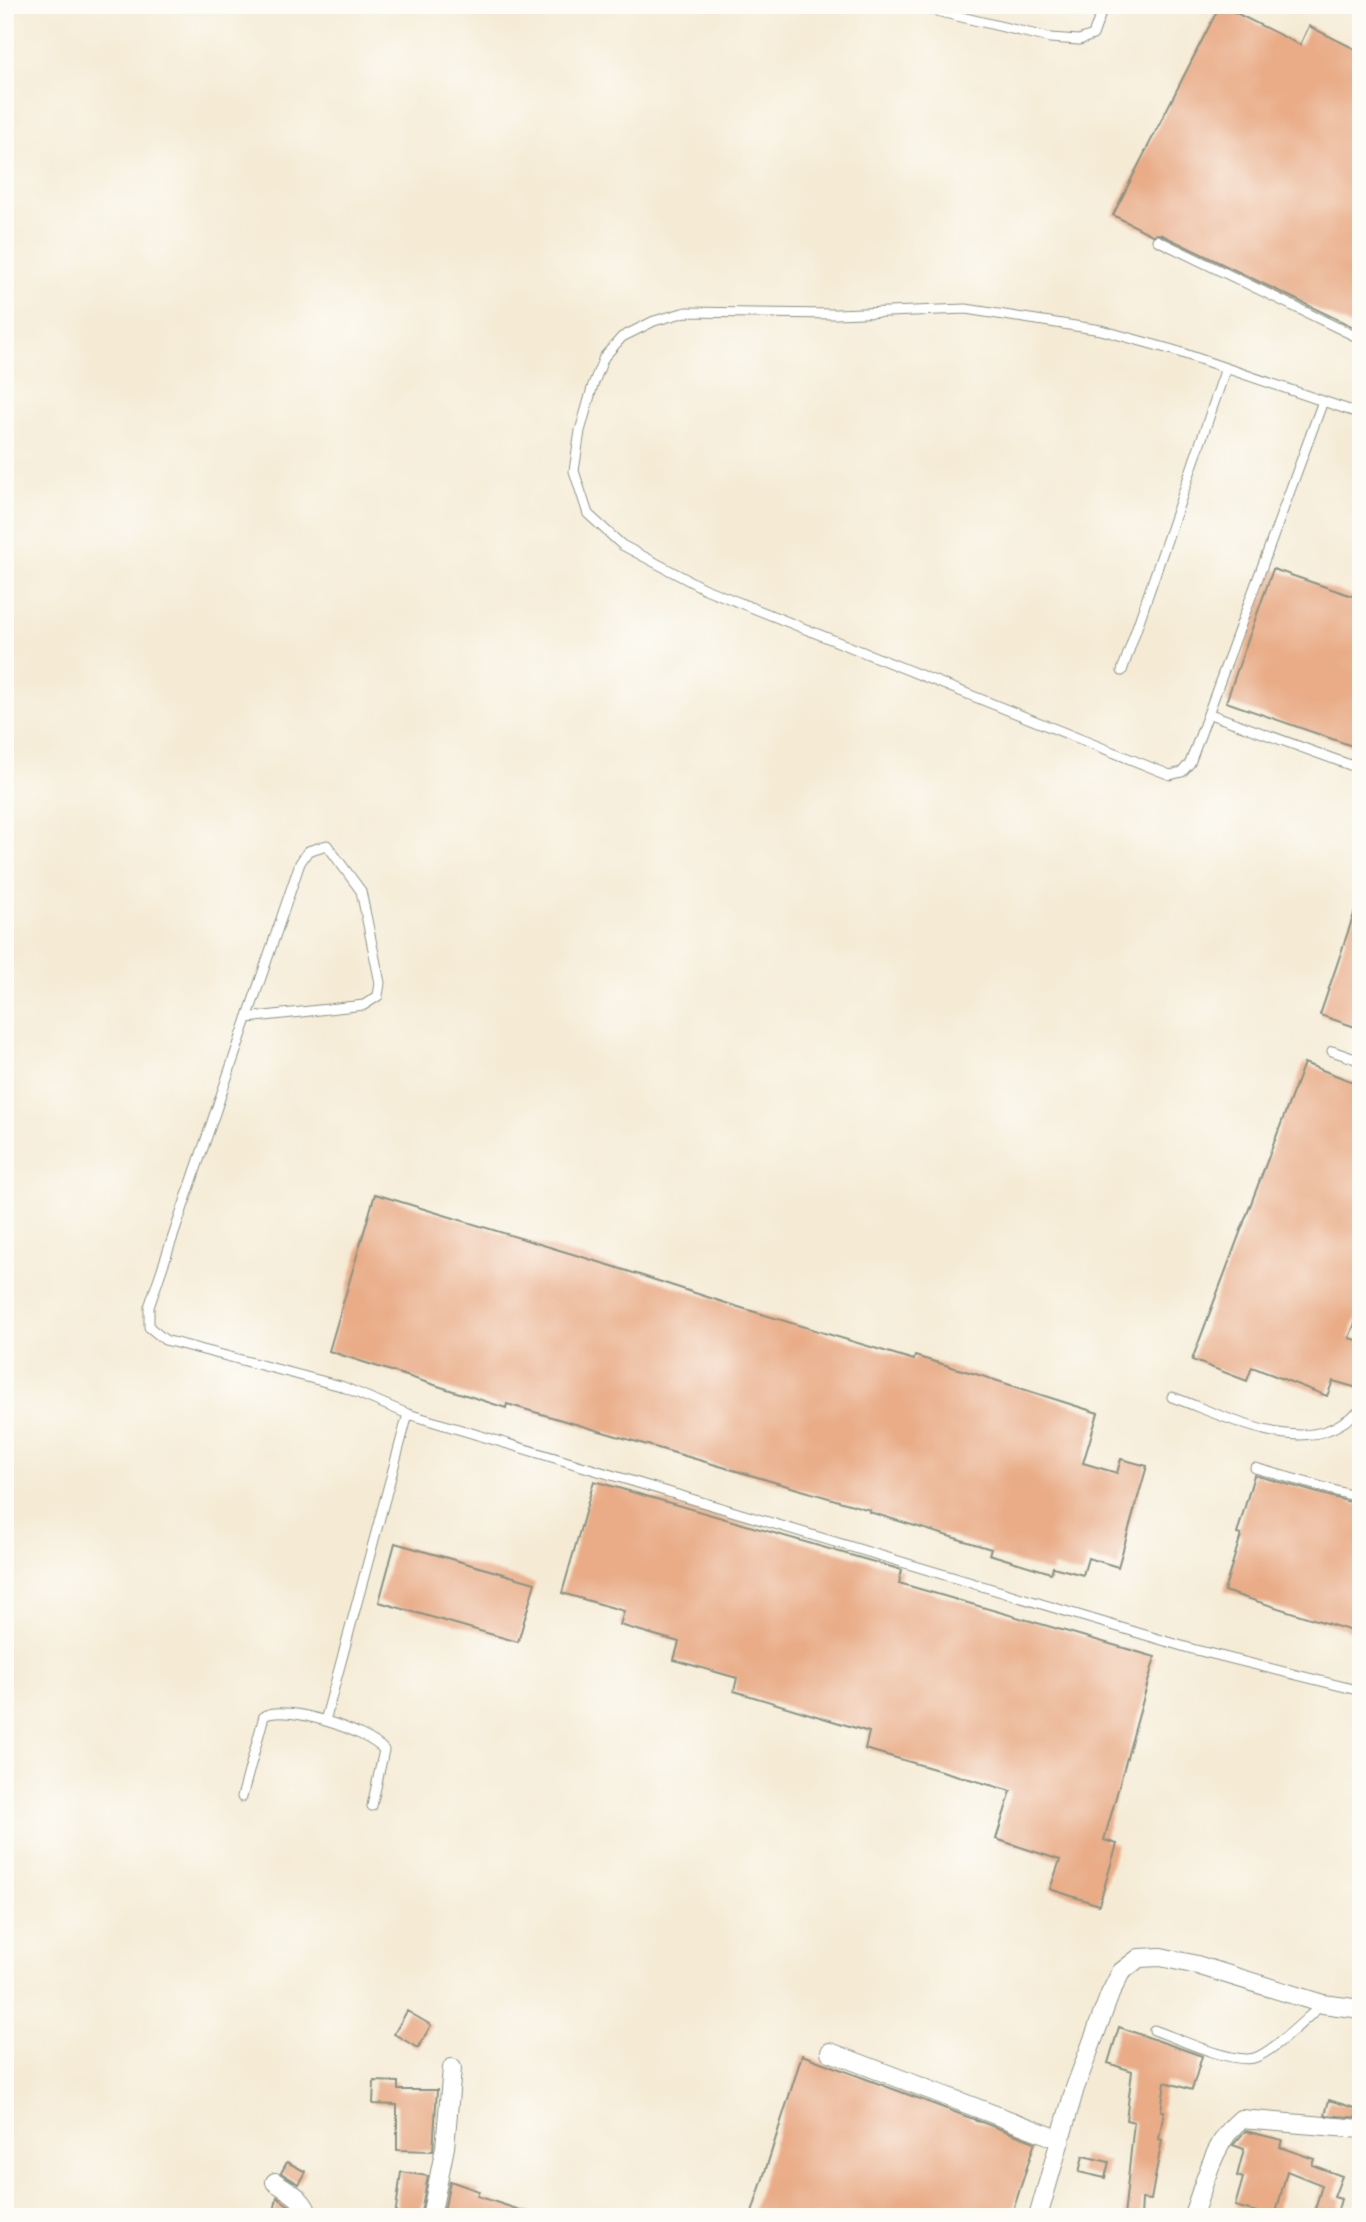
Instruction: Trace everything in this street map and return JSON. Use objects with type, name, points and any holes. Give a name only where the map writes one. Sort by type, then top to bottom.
[{"type":"street","points":[[1038,2217],[1075,2088],[1110,1994],[1121,1972],[1139,1958],[1161,1956],[1323,2004],[1361,2010]]},
{"type":"street","points":[[830,2052],[1061,2140]]},
{"type":"street","points":[[430,2217],[445,2147],[452,2068]]},
{"type":"street","points":[[1192,2217],[1221,2142],[1231,2127],[1241,2119],[1361,2129]]},
{"type":"street","points":[[275,2182],[299,2198],[308,2210],[309,2217]]},
{"type":"lane","points":[[911,5],[1050,38],[1079,40],[1093,35],[1104,5]]},
{"type":"lane","points":[[1157,240],[1361,339]]},
{"type":"lane","points":[[1323,401],[1190,763],[1182,772],[1170,775],[703,587],[622,545],[588,514],[574,471],[580,430],[604,357],[622,337],[654,321],[686,312],[836,314],[966,309],[1101,330],[1173,349],[1361,414]]},
{"type":"lane","points":[[1122,671],[1226,368]]},
{"type":"lane","points":[[1210,714],[1361,769]]},
{"type":"lane","points":[[247,1018],[364,1005],[378,996],[380,983],[361,891],[327,845],[308,851],[300,863],[247,1018],[149,1307],[149,1327],[165,1340],[341,1386],[408,1414],[1180,1646],[1361,1690]]},
{"type":"lane","points":[[1332,1051],[1361,1061]]},
{"type":"lane","points":[[1172,1397],[1253,1427],[1289,1435],[1328,1430],[1361,1410]]},
{"type":"lane","points":[[325,1721],[408,1414]]},
{"type":"lane","points":[[1255,1468],[1361,1498]]},
{"type":"lane","points":[[242,1797],[264,1716],[271,1712],[280,1712],[325,1721],[367,1736],[384,1750],[372,1806]]},
{"type":"lane","points":[[1154,2030],[1237,2059],[1255,2058],[1323,2004]]},
{"type":"building","points":[[1220,5],[1300,45],[1309,26],[1361,52],[1361,311],[1353,327],[1160,234],[1152,235],[1113,215]]},
{"type":"building","points":[[1273,569],[1361,599],[1361,749],[1226,702]]},
{"type":"building","points":[[1358,902],[1361,902],[1361,1029],[1320,1015]]},
{"type":"building","points":[[1304,1063],[1361,1085],[1361,1308],[1349,1338],[1361,1341],[1361,1389],[1333,1381],[1327,1396],[1252,1367],[1247,1381],[1192,1360]]},
{"type":"building","points":[[375,1194],[735,1306],[914,1360],[915,1356],[1098,1413],[1083,1463],[1117,1473],[1121,1459],[1147,1466],[1118,1567],[1088,1558],[1083,1575],[1053,1567],[1051,1573],[989,1554],[991,1549],[869,1512],[870,1510],[507,1404],[506,1408],[329,1351]]},
{"type":"building","points":[[1254,1475],[1361,1505],[1361,1634],[1224,1591],[1241,1535],[1237,1534]]},
{"type":"building","points":[[594,1481],[902,1570],[899,1583],[1155,1657],[1104,1840],[1117,1844],[1099,1905],[1050,1889],[1060,1860],[996,1839],[1011,1791],[865,1749],[869,1732],[734,1691],[737,1678],[674,1660],[679,1642],[620,1625],[624,1611],[562,1593]]},
{"type":"building","points":[[395,1543],[535,1583],[518,1642],[379,1602]]},
{"type":"building","points":[[407,2011],[431,2025],[418,2048],[394,2034]]},
{"type":"building","points":[[1119,2027],[1202,2056],[1192,2090],[1165,2082],[1159,2139],[1162,2140],[1151,2200],[1142,2199],[1141,2217],[1124,2217],[1134,2122],[1126,2120],[1132,2071],[1108,2063]]},
{"type":"building","points":[[802,2055],[1035,2142],[1011,2217],[764,2217],[752,2213]]},
{"type":"building","points":[[374,2081],[398,2082],[398,2090],[437,2090],[433,2151],[397,2150],[397,2105],[373,2104]]},
{"type":"building","points":[[1329,2100],[1361,2110],[1361,2118],[1325,2115]]},
{"type":"building","points":[[1245,2131],[1282,2140],[1280,2147],[1314,2159],[1312,2165],[1342,2176],[1334,2197],[1341,2199],[1336,2217],[1313,2217],[1322,2185],[1287,2171],[1275,2217],[1235,2206],[1243,2178],[1237,2176],[1244,2149],[1233,2145]]},
{"type":"building","points":[[1083,2156],[1109,2162],[1105,2178],[1079,2172]]},
{"type":"building","points":[[287,2162],[306,2172],[299,2184],[281,2173]]},
{"type":"building","points":[[401,2172],[428,2176],[420,2217],[395,2217]]},
{"type":"building","points":[[450,2181],[479,2191],[477,2196],[532,2214],[532,2217],[443,2217]]},
{"type":"building","points":[[277,2197],[292,2208],[297,2217],[273,2217]]}]
